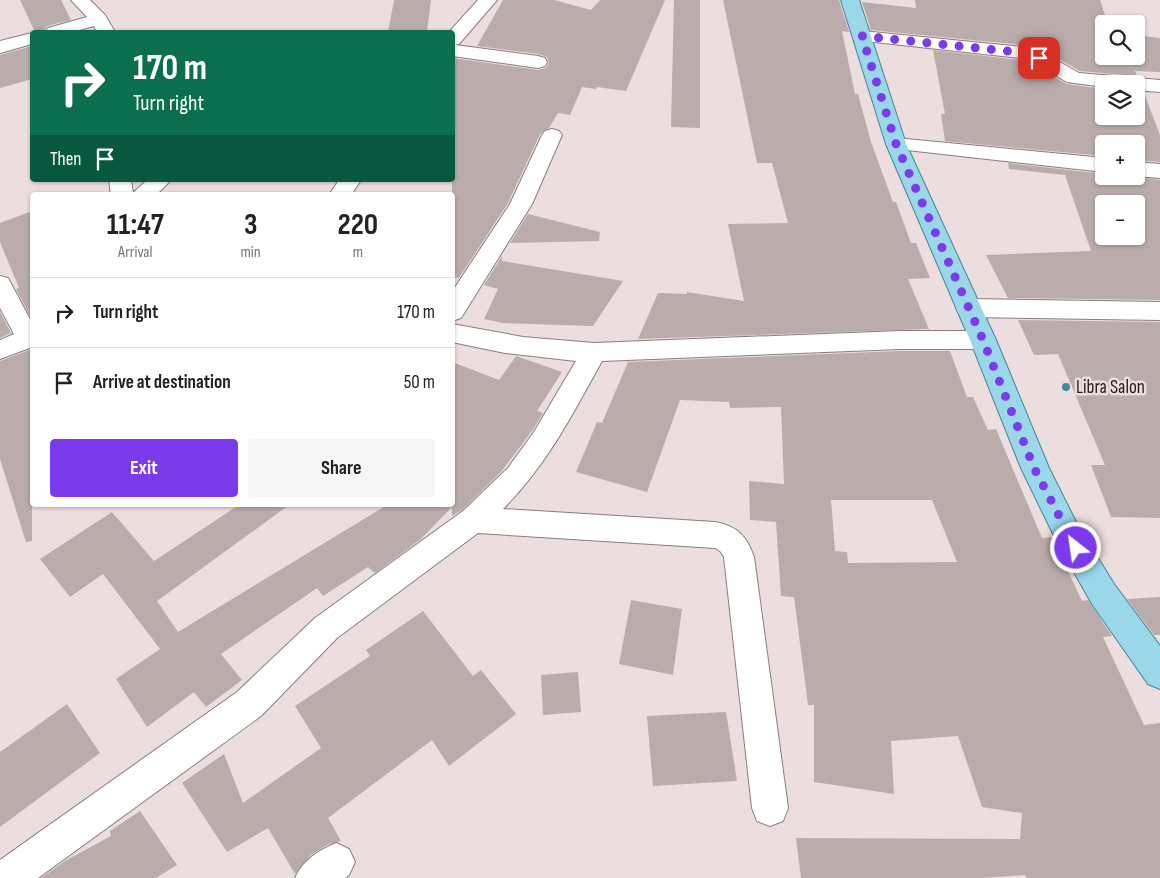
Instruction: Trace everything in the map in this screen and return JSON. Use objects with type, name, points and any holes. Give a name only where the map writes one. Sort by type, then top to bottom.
[{"type":"main road","points":[[850,0],[896,144],[983,340],[1034,468],[1067,533],[1103,594],[1160,673]]},
{"type":"street","points":[[80,0],[103,26]]},
{"type":"street","points":[[455,37],[488,0]]},
{"type":"street","points":[[70,30],[103,26]]},
{"type":"street","points":[[862,36],[1024,54],[1039,58],[1070,77],[1095,80]]},
{"type":"street","points":[[0,48],[30,40]]},
{"type":"street","points":[[455,50],[538,62]]},
{"type":"street","points":[[1145,85],[1160,86]]},
{"type":"street","points":[[455,307],[521,204],[552,135]]},
{"type":"street","points":[[896,144],[1095,164]]},
{"type":"street","points":[[1145,170],[1160,171]]},
{"type":"street","points":[[146,192],[158,182]]},
{"type":"street","points":[[0,284],[30,337],[0,350]]},
{"type":"street","points":[[968,308],[1160,311]]},
{"type":"street","points":[[455,334],[507,344],[594,352],[890,340],[983,340]]},
{"type":"street","points":[[7,878],[249,704],[326,628],[473,520],[522,470],[544,440],[594,352]]},
{"type":"street","points":[[473,520],[715,534],[728,538],[739,557],[770,808]]},
{"type":"building","points":[[20,0],[61,0],[71,20],[47,26],[44,30],[34,30]]},
{"type":"building","points":[[394,0],[431,0],[427,30],[388,30]]},
{"type":"building","points":[[503,0],[554,0],[591,10],[600,0],[665,0],[626,91],[582,87],[570,115],[558,113],[549,128],[540,134],[508,203],[459,278],[455,277],[455,192],[452,192],[452,182],[455,182],[455,58],[538,70],[546,68],[549,63],[547,57],[538,54],[477,46]]},
{"type":"building","points":[[674,0],[700,0],[700,128],[671,127]]},
{"type":"building","points":[[723,0],[839,0],[849,32],[842,31],[855,94],[858,94],[871,142],[893,202],[896,202],[911,243],[916,243],[930,278],[908,279],[929,329],[638,339],[658,293],[687,294],[687,292],[744,301],[728,224],[788,223],[772,163],[757,163]]},
{"type":"building","points":[[915,0],[1100,0],[1105,15],[1095,15],[1095,65],[1145,65],[1145,36],[1160,38],[1160,72],[1135,71],[1137,75],[1126,75],[1080,71],[1047,52],[1024,45],[871,30],[862,2],[916,8]]},
{"type":"building","points":[[30,47],[30,80],[0,88],[0,55]]},
{"type":"building","points":[[933,50],[1021,60],[1067,84],[1095,88],[1095,125],[1145,125],[1145,96],[1160,135],[1160,162],[1145,161],[1145,135],[1095,135],[1095,155],[945,141],[941,114],[945,114]]},
{"type":"building","points":[[1008,163],[1095,173],[1095,185],[1145,185],[1145,178],[1160,180],[1160,300],[1008,298],[986,255],[1091,251],[1065,175],[1009,169]]},
{"type":"building","points":[[30,212],[30,316],[16,289],[19,288],[0,242],[0,223]]},
{"type":"building","points":[[528,214],[600,232],[599,241],[510,243]]},
{"type":"building","points":[[502,256],[502,261],[623,281],[593,326],[503,323],[484,319],[498,289],[484,285]]},
{"type":"building","points":[[0,312],[11,333],[0,338]]},
{"type":"building","points":[[1018,320],[1160,322],[1160,518],[1111,517],[1091,465],[1105,465],[1058,354],[1034,355]]},
{"type":"building","points":[[30,350],[30,507],[32,507],[32,541],[26,542],[0,459],[0,361]]},
{"type":"building","points":[[900,351],[950,351],[967,397],[973,397],[988,430],[996,429],[1042,538],[1052,537],[1082,601],[1088,600],[1112,636],[1103,637],[1144,725],[1160,723],[1160,878],[1026,878],[1025,875],[983,878],[801,878],[796,838],[1020,839],[1022,813],[982,807],[958,736],[891,741],[894,794],[814,782],[814,705],[808,705],[794,597],[781,596],[776,522],[750,520],[749,481],[784,484],[781,407],[730,408],[729,402],[680,400],[647,492],[576,472],[597,422],[602,423],[628,362]],"holes":[[[831,500],[932,500],[957,562],[848,563],[847,552],[835,551]]]},
{"type":"building","points":[[516,356],[562,372],[537,411],[543,413],[501,472],[462,510],[452,516],[452,507],[455,507],[455,363],[499,380]]},
{"type":"building","points":[[236,507],[286,507],[157,601],[178,632],[384,507],[452,507],[421,539],[375,573],[368,567],[323,596],[317,588],[221,654],[242,680],[206,707],[194,692],[147,727],[116,679],[160,649],[103,574],[70,597],[40,559],[112,512],[154,561]]},
{"type":"building","points":[[1160,597],[1160,635],[1154,635],[1127,599]]},
{"type":"building","points":[[631,600],[682,609],[673,675],[619,664]]},
{"type":"building","points":[[423,611],[473,676],[481,670],[516,714],[449,766],[432,740],[328,818],[341,841],[329,844],[311,855],[295,874],[268,828],[227,852],[182,783],[224,754],[243,803],[321,748],[295,706],[370,656],[366,650]]},
{"type":"building","points":[[578,672],[581,712],[543,715],[541,675]]},
{"type":"building","points":[[67,704],[100,753],[0,827],[0,752]]},
{"type":"building","points":[[726,712],[737,781],[653,786],[647,716]]},
{"type":"building","points":[[140,811],[177,865],[156,878],[41,878],[65,861],[111,836],[110,831]]},
{"type":"place","name":"Libra Salon","points":[[1066,387]]},
{"type":"route","points":[[1039,58],[1016,52],[862,36],[896,144],[983,340],[1034,468],[1076,548]]}]
